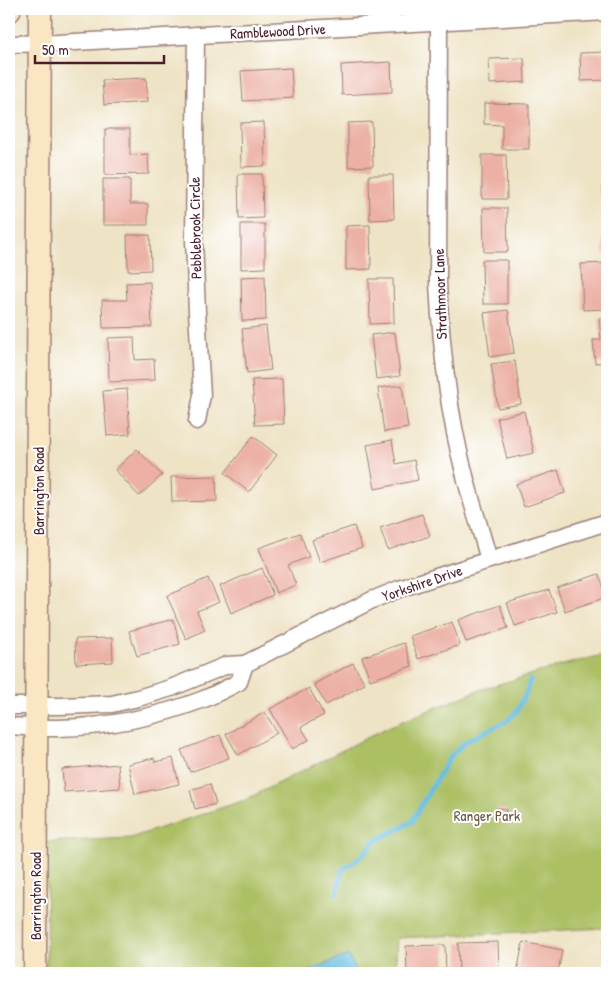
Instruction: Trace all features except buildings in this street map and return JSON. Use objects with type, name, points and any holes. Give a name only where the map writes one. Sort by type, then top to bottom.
[{"type":"main road","name":"Barrington Road","points":[[35,973],[40,9]]},
{"type":"street","name":"Ramblewood Drive","points":[[9,44],[40,44],[439,23],[607,12]]},
{"type":"street","name":"Strathmoor Lane","points":[[439,23],[439,314],[449,394],[462,462],[489,560]]},
{"type":"street","name":"Pebblebrook Circle","points":[[196,35],[194,239],[202,395],[197,421]]},
{"type":"street","name":"Yorkshire Drive","points":[[9,726],[78,706],[112,704],[138,698],[171,688],[227,665],[245,664],[381,596],[607,522]]},
{"type":"street","name":"Yorkshire Drive","points":[[9,706],[60,728],[89,727],[127,722],[154,716],[205,699],[239,682],[245,664]]},
{"type":"green space","name":"Ranger Park","points":[[607,654],[607,928],[397,938],[395,973],[46,973],[47,842],[130,838],[245,800],[388,727],[479,690]]},
{"type":"water","points":[[348,955],[358,973],[307,973],[311,970]]},
{"type":"waterway","points":[[337,894],[342,870],[363,855],[375,841],[412,822],[450,757],[465,742],[507,721],[517,711],[530,680]]}]
